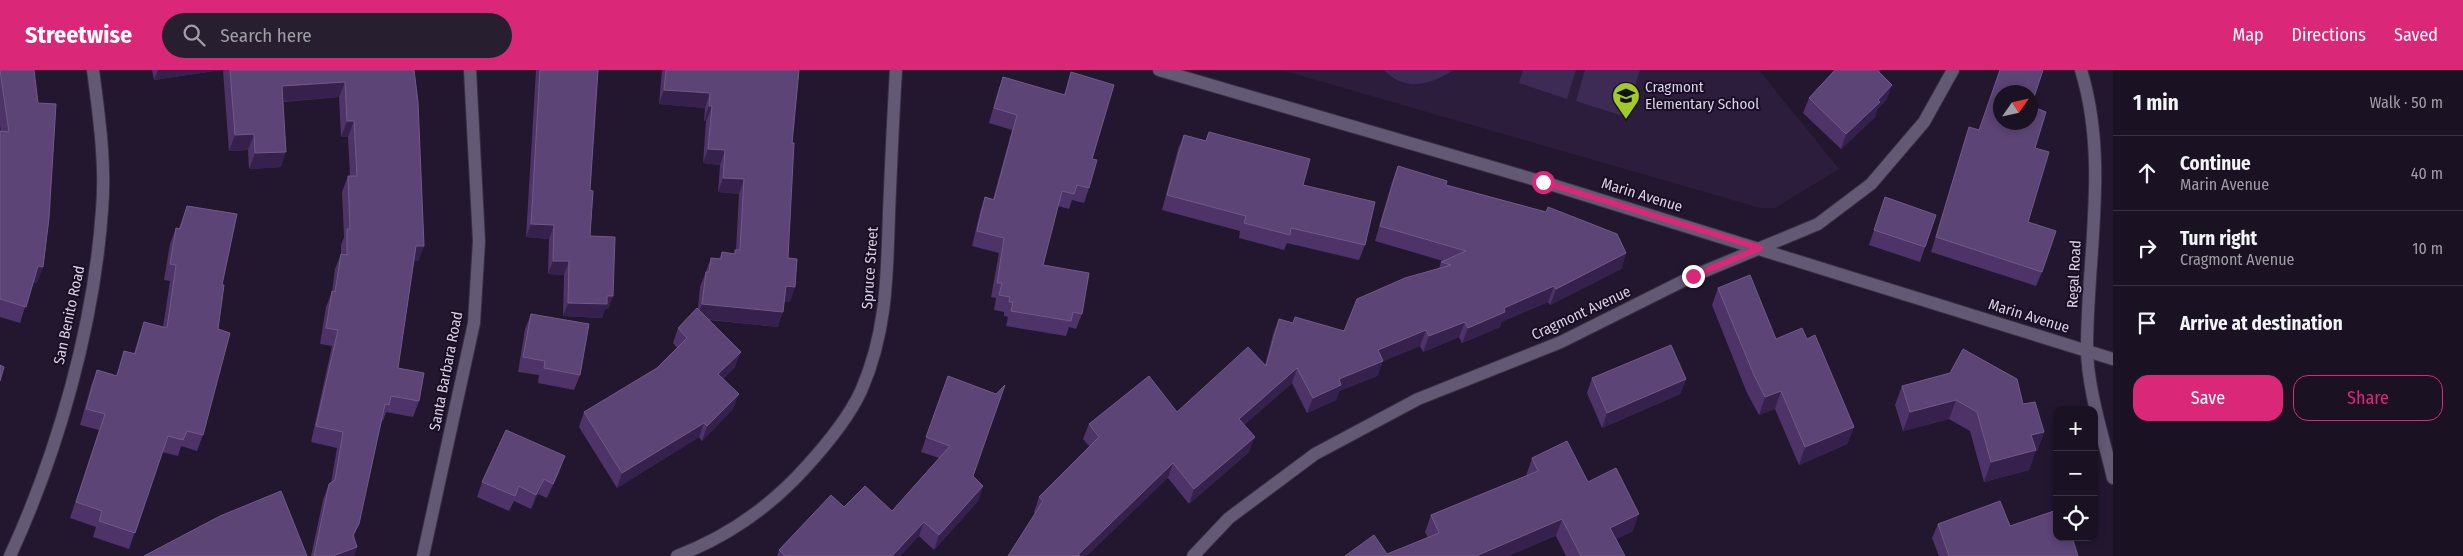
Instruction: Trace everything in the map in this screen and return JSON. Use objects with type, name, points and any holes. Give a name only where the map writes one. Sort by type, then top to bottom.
[{"type":"street","name":"San Benito Road","points":[[10,556],[27,519],[62,417],[94,292],[102,208],[100,120],[93,70]]},
{"type":"street","name":"Santa Barbara Road","points":[[423,556],[474,323],[479,241],[470,70]]},
{"type":"street","name":"Spruce Street","points":[[676,556],[747,521],[774,500],[831,440],[860,392],[876,351],[886,297],[891,137],[896,70]]},
{"type":"street","name":"Marin Avenue","points":[[1159,70],[1543,182],[2113,359]]},
{"type":"street","name":"Cragmont Avenue","points":[[1193,556],[1230,518],[1315,454],[1418,399],[1561,342],[1693,276],[1818,224],[1871,184],[1924,122],[1953,70]]},
{"type":"street","name":"Regal Road","points":[[2080,70],[2089,98],[2096,162],[2087,351],[2094,394],[2113,478]]},
{"type":"shaded area","name":"Cragmont Elementary School","points":[[1281,70],[1759,70],[1839,169],[1775,208],[1760,208]]},
{"type":"shaded area","points":[[1384,70],[1454,70],[1428,82],[1410,84],[1401,82]]},
{"type":"shaded area","points":[[1523,70],[1576,70],[1567,99],[1519,83]]},
{"type":"shaded area","points":[[1585,70],[1640,70],[1626,117],[1576,101]]},
{"type":"building","points":[[0,70],[34,70],[38,103],[56,104],[49,218],[43,267],[38,266],[26,307],[0,299],[0,131],[9,132]]},
{"type":"building","points":[[230,70],[414,70],[418,102],[424,246],[416,246],[398,368],[424,373],[419,401],[391,396],[389,405],[385,404],[359,524],[353,535],[357,547],[333,556],[314,556],[329,484],[335,480],[343,432],[316,426],[338,330],[326,328],[332,291],[335,292],[341,254],[347,255],[347,229],[350,229],[348,176],[357,176],[354,121],[347,121],[345,82],[282,86],[286,152],[255,153],[254,134],[235,135]]},
{"type":"building","points":[[540,70],[598,70],[590,190],[593,191],[590,236],[615,237],[613,296],[607,296],[607,304],[568,303],[569,261],[553,261],[554,225],[531,224]]},
{"type":"building","points":[[666,70],[799,70],[792,143],[794,143],[788,258],[797,259],[795,287],[786,286],[783,312],[702,304],[706,272],[709,272],[711,258],[721,259],[722,252],[735,254],[735,250],[740,250],[744,179],[723,178],[725,150],[708,149],[712,106],[709,106],[710,93],[664,90]]},
{"type":"building","points":[[1835,70],[1877,70],[1892,85],[1878,100],[1880,102],[1846,134],[1809,98]]},
{"type":"building","points":[[2000,70],[2043,70],[2038,85],[1995,85]]},
{"type":"building","points":[[1071,72],[1114,85],[1092,159],[1097,160],[1089,188],[1077,185],[1074,194],[1062,191],[1043,265],[1089,273],[1082,314],[1073,312],[1071,321],[1011,311],[1013,302],[1009,302],[1010,297],[999,295],[1002,283],[997,283],[1004,238],[977,231],[985,197],[994,200],[1017,115],[994,108],[1003,77],[1065,95]]},
{"type":"building","points":[[1993,90],[1993,130],[2038,130],[2038,109],[2046,112],[2035,148],[2049,152],[2028,222],[2056,231],[2042,272],[1936,237],[1969,127],[1979,130]]},
{"type":"building","points":[[1209,132],[1310,159],[1303,185],[1375,202],[1365,245],[1291,228],[1290,235],[1244,223],[1246,216],[1167,195],[1184,135],[1206,141]]},
{"type":"building","points":[[1398,166],[1447,181],[1446,185],[1546,212],[1548,207],[1617,234],[1626,253],[1556,289],[1554,286],[1504,308],[1505,312],[1468,328],[1465,322],[1429,336],[1426,330],[1378,350],[1383,361],[1339,379],[1341,385],[1313,398],[1297,368],[1239,419],[1255,437],[1194,489],[1173,463],[1078,555],[1080,556],[1008,556],[1043,501],[1039,497],[1099,437],[1089,424],[1149,376],[1177,412],[1248,347],[1266,366],[1279,319],[1293,323],[1295,317],[1344,331],[1357,299],[1405,278],[1451,265],[1441,262],[1466,251],[1380,226]]},
{"type":"building","points":[[1885,197],[1936,215],[1925,247],[1874,230]]},
{"type":"building","points":[[187,206],[237,214],[222,285],[224,285],[218,329],[230,333],[203,435],[187,431],[183,440],[168,436],[135,533],[99,521],[102,511],[76,502],[105,414],[86,409],[97,370],[117,376],[124,351],[135,354],[144,322],[167,328],[176,265],[170,264],[176,228],[180,229]]},
{"type":"building","points":[[1750,275],[1776,339],[1802,328],[1807,339],[1815,335],[1854,427],[1805,447],[1781,391],[1765,397],[1718,288]]},
{"type":"building","points":[[697,308],[741,352],[718,374],[739,394],[707,426],[704,423],[622,473],[584,412],[657,368],[687,338],[678,328]]},
{"type":"building","points":[[531,314],[589,324],[580,375],[544,368],[545,361],[523,357]]},
{"type":"building","points":[[1671,345],[1686,379],[1607,413],[1592,378]]},
{"type":"building","points":[[1963,349],[2017,379],[2023,404],[2035,402],[2044,432],[2031,435],[2036,450],[1991,462],[1977,412],[1956,400],[1910,412],[1902,386],[1950,373]]},
{"type":"building","points":[[0,365],[4,367],[0,381]]},
{"type":"building","points":[[948,376],[996,394],[1005,385],[973,476],[983,486],[939,535],[924,522],[892,556],[785,556],[779,550],[831,495],[844,507],[865,486],[892,511],[950,446],[926,437]]},
{"type":"building","points":[[506,430],[565,456],[553,484],[544,479],[536,495],[519,486],[515,496],[482,482]]},
{"type":"building","points":[[1567,441],[1588,482],[1616,468],[1639,514],[1610,528],[1625,556],[1581,556],[1562,519],[1476,556],[1345,556],[1374,535],[1387,554],[1439,533],[1431,515],[1538,471],[1532,458]]},
{"type":"building","points":[[281,491],[307,556],[144,556],[220,516]]},
{"type":"building","points":[[2000,501],[2010,526],[2053,511],[2053,541],[2073,541],[2078,556],[1949,556],[1938,524]]},
{"type":"place","name":"Cragmont Elementary School","points":[[1626,120]]},
{"type":"route","points":[[1543,182],[1760,248],[1693,276]]}]
